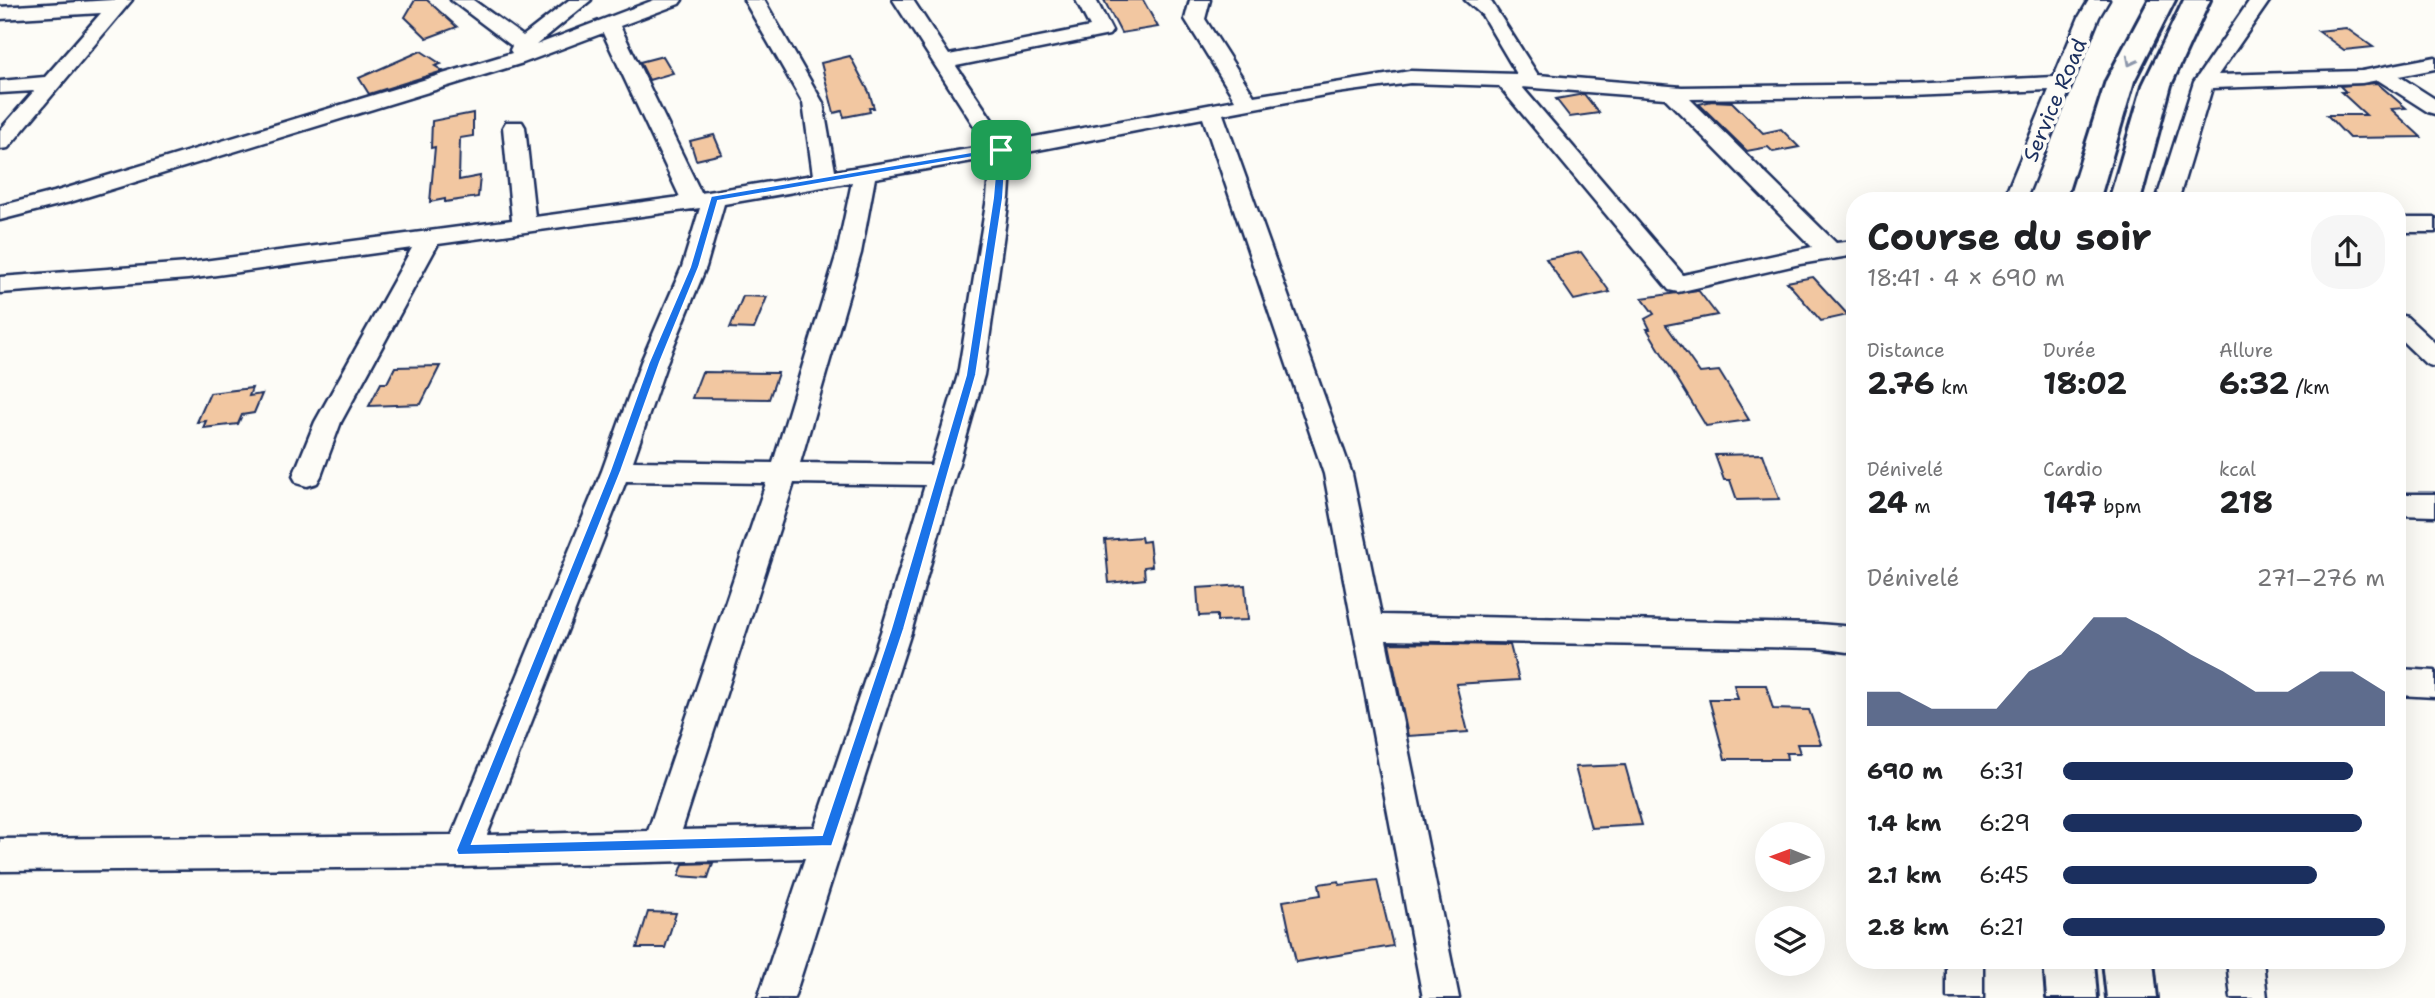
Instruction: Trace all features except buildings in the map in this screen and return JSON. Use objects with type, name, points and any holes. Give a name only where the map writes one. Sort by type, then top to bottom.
[{"type":"main road","points":[[2086,192],[2120,81],[2162,0]]},
{"type":"main road","points":[[2127,192],[2157,85],[2197,0]]},
{"type":"main road","points":[[2070,969],[2072,998]]},
{"type":"main road","points":[[2129,969],[2132,998]]},
{"type":"street","points":[[461,0],[519,52]]},
{"type":"street","points":[[519,52],[581,0]]},
{"type":"street","points":[[0,213],[62,197],[609,24],[672,0]]},
{"type":"street","points":[[754,0],[813,103],[825,180]]},
{"type":"street","points":[[776,998],[897,629],[971,375],[998,198],[1001,150],[903,0]]},
{"type":"street","points":[[946,62],[1035,42],[1102,31],[1086,0]]},
{"type":"street","points":[[1200,0],[1195,19],[1248,103]]},
{"type":"street","points":[[1475,0],[1490,12],[1531,80]]},
{"type":"street","name":"Service Road","points":[[2018,192],[2089,17],[2099,0]]},
{"type":"street","points":[[2173,192],[2204,82],[2230,40],[2260,0]]},
{"type":"street","points":[[0,13],[119,3]]},
{"type":"street","points":[[0,143],[119,3]]},
{"type":"street","points":[[463,850],[616,471],[654,362],[694,267],[704,200],[609,24]]},
{"type":"street","points":[[2204,82],[2362,77],[2435,63]]},
{"type":"street","points":[[2382,74],[2435,108]]},
{"type":"street","points":[[0,285],[188,271],[704,200],[1001,150],[1248,103],[1410,77],[1531,80],[1671,92],[1898,90],[2063,83]]},
{"type":"street","points":[[1505,80],[1678,284],[1843,250]]},
{"type":"street","points":[[0,87],[51,83]]},
{"type":"street","points":[[1671,92],[1843,250]]},
{"type":"street","points":[[1211,110],[1338,474],[1441,998]]},
{"type":"street","points":[[514,127],[523,225]]},
{"type":"street","points":[[660,846],[782,474],[849,253],[865,173]]},
{"type":"street","points":[[2406,225],[2435,225]]},
{"type":"street","points":[[307,476],[328,422],[430,237]]},
{"type":"street","points":[[2406,331],[2435,358]]},
{"type":"street","points":[[616,471],[942,475]]},
{"type":"street","points":[[2406,505],[2435,505]]},
{"type":"street","points":[[1368,627],[1818,636],[1846,639]]},
{"type":"street","points":[[2406,682],[2435,684]]},
{"type":"street","points":[[0,855],[463,850],[827,842]]},
{"type":"street","points":[[1965,969],[1965,998]]},
{"type":"street","points":[[2246,969],[2249,998]]},
{"type":"route","points":[[1001,150],[998,198],[971,375],[897,629],[827,842],[463,850],[616,471],[654,362],[694,267],[714,198],[1001,150]]}]
